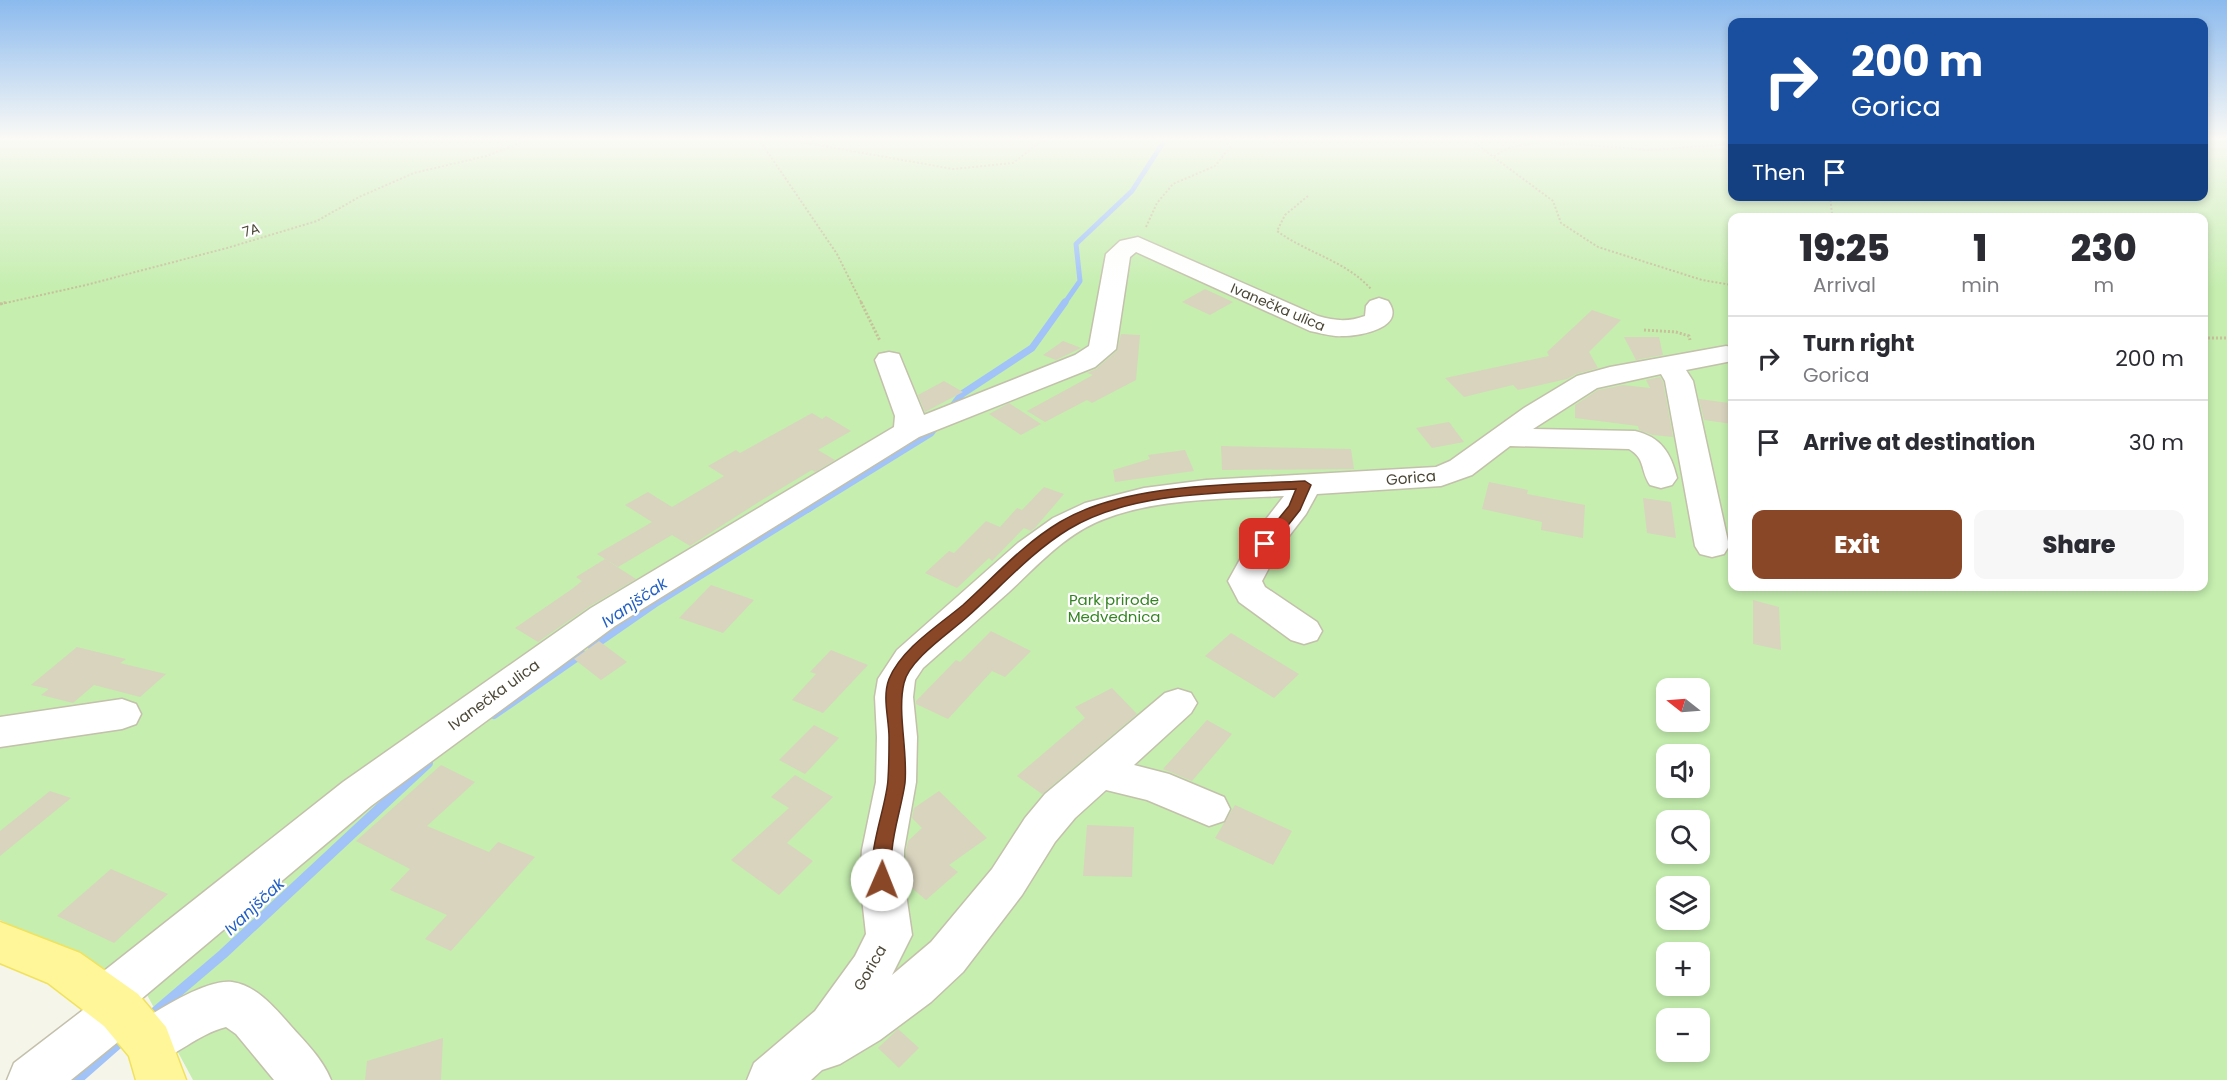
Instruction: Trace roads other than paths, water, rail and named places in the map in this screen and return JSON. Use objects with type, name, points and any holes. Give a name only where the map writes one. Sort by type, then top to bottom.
[{"type":"main road","points":[[0,942],[64,968],[135,1031]]},
{"type":"street","name":"Ivanečka ulica","points":[[135,1031],[357,794],[603,617],[915,428],[1085,361],[1102,349],[1118,254],[1128,246],[1138,244],[1309,322],[1330,329],[1350,330],[1378,320],[1379,306]]},
{"type":"street","points":[[889,360],[915,428]]},
{"type":"street","name":"Gorica","points":[[784,1071],[832,1027],[871,971],[889,935],[882,880],[883,850],[896,782],[897,737],[894,697],[897,680],[910,658],[998,582],[1030,551],[1065,525],[1096,510],[1144,498],[1196,491],[1407,480],[1441,476],[1461,468],[1506,437],[1534,414],[1587,382],[1610,375],[1698,360],[1679,381],[1712,546]]},
{"type":"street","points":[[1506,437],[1635,440],[1648,446],[1656,455],[1661,478]]},
{"type":"street","points":[[1304,631],[1251,594],[1245,581],[1265,544],[1295,507],[1305,485]]},
{"type":"street","name":"Gorica","points":[[784,1071],[863,1024],[914,987],[946,957],[1007,882],[1040,830],[1060,806],[1178,703]]},
{"type":"street","points":[[0,732],[122,714]]},
{"type":"street","points":[[1098,772],[1155,786],[1209,809]]},
{"type":"street","points":[[32,1080],[135,1031],[231,1004],[253,1018],[306,1080]]},
{"type":"waterway","name":"Ivanjščak","points":[[1064,304],[1080,281],[1076,244],[1134,188]]},
{"type":"waterway","name":"Ivanjščak","points":[[949,411],[962,394],[1032,348],[1065,302]]},
{"type":"waterway","name":"Ivanjščak","points":[[808,509],[931,433],[937,425]]},
{"type":"waterway","name":"Ivanjščak","points":[[592,647],[657,602],[810,507]]},
{"type":"waterway","name":"Ivanjščak","points":[[494,715],[582,654]]},
{"type":"waterway","name":"Ivanjščak","points":[[149,1017],[223,954],[428,763]]},
{"type":"waterway","name":"Ivanjščak","points":[[77,1080],[126,1037]]},
{"type":"park label","name":"Park prirode Medvednica","points":[[1114,608]]}]
